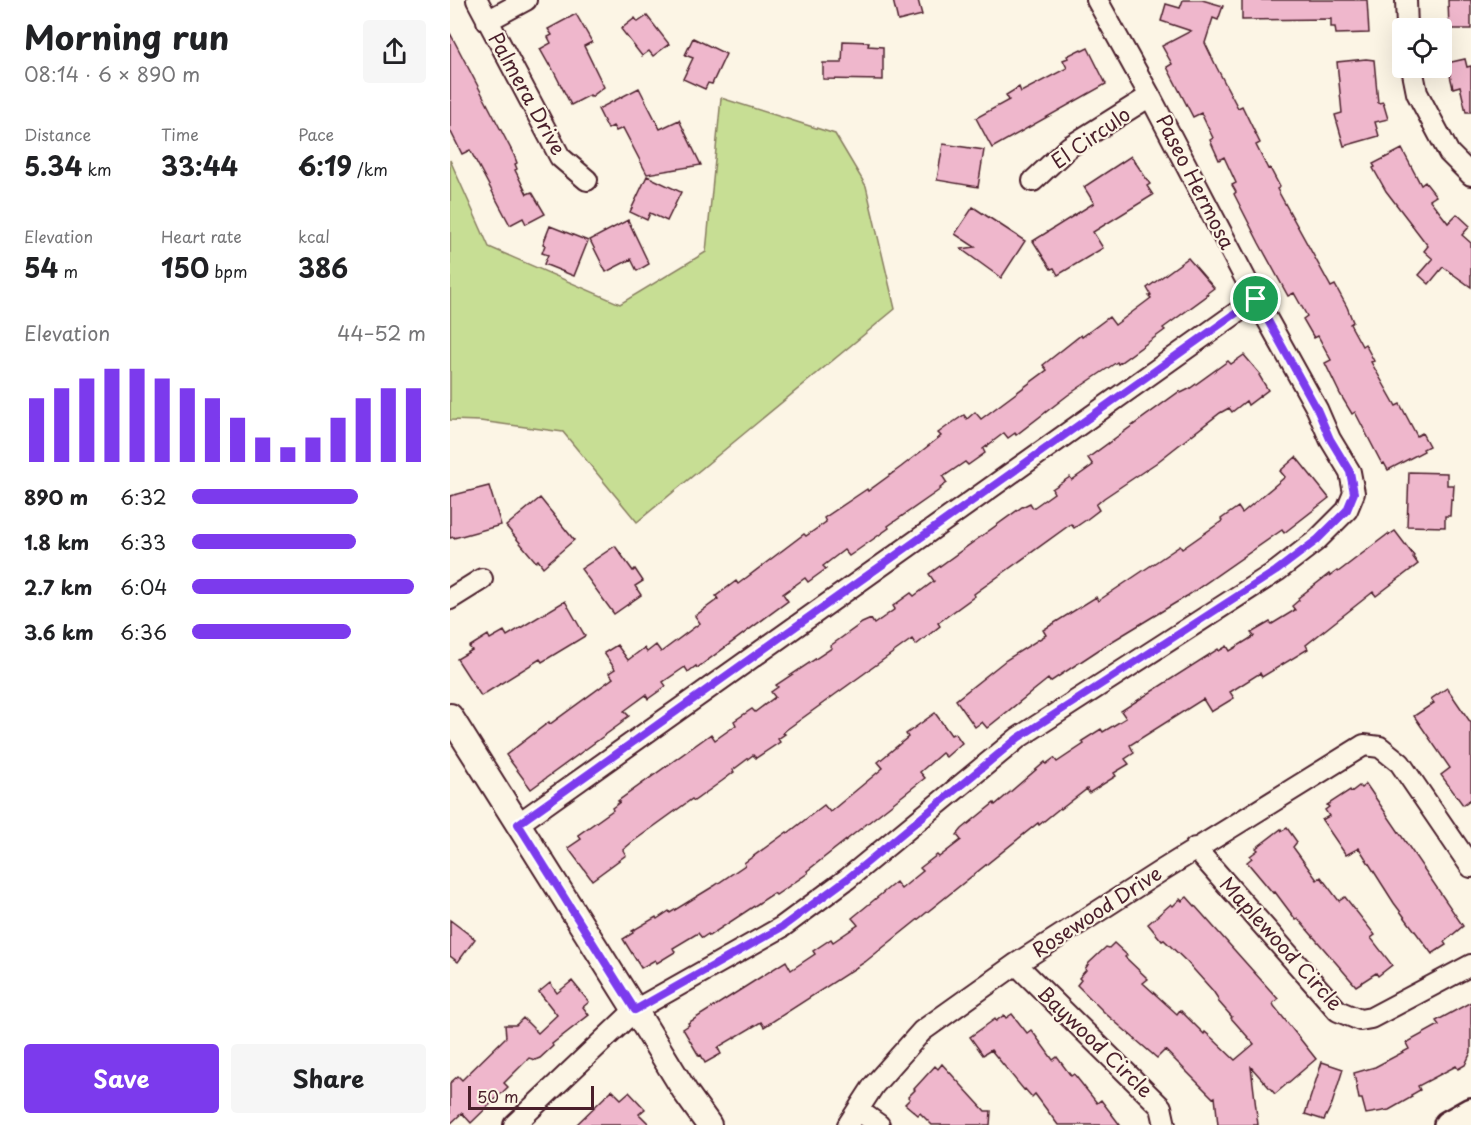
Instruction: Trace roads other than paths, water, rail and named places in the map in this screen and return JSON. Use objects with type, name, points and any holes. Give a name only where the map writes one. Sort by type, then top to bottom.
[{"type":"main road","points":[[1448,1125],[1471,1112]]},
{"type":"street","name":"Palmera Drive","points":[[477,0],[560,157],[587,180]]},
{"type":"street","points":[[487,21],[526,0]]},
{"type":"street","name":"Paseo Hermosa","points":[[635,1010],[782,927],[847,879],[1018,738],[1276,571],[1317,540],[1347,510],[1354,493],[1350,472],[1330,439],[1317,409],[1097,0]]},
{"type":"street","points":[[1406,0],[1407,18]]},
{"type":"street","points":[[1414,78],[1417,93],[1449,153],[1471,175]]},
{"type":"street","name":"El Circulo","points":[[1033,181],[1069,147],[1150,96]]},
{"type":"street","points":[[518,824],[1256,299]]},
{"type":"street","points":[[450,599],[482,579]]},
{"type":"street","points":[[450,716],[686,1094],[710,1125]]},
{"type":"street","name":"Rosewood Drive","points":[[853,1117],[874,1085],[922,1031],[1016,964],[1196,848],[1364,745],[1380,747],[1400,763],[1471,867]]},
{"type":"street","name":"Maplewood Circle","points":[[1196,848],[1338,1011],[1360,1020],[1371,1018],[1471,965]]},
{"type":"street","name":"Baywood Circle","points":[[1016,964],[1161,1107],[1165,1125]]},
{"type":"street","points":[[514,1125],[635,1010]]},
{"type":"street","points":[[853,1117],[879,1125]]}]
